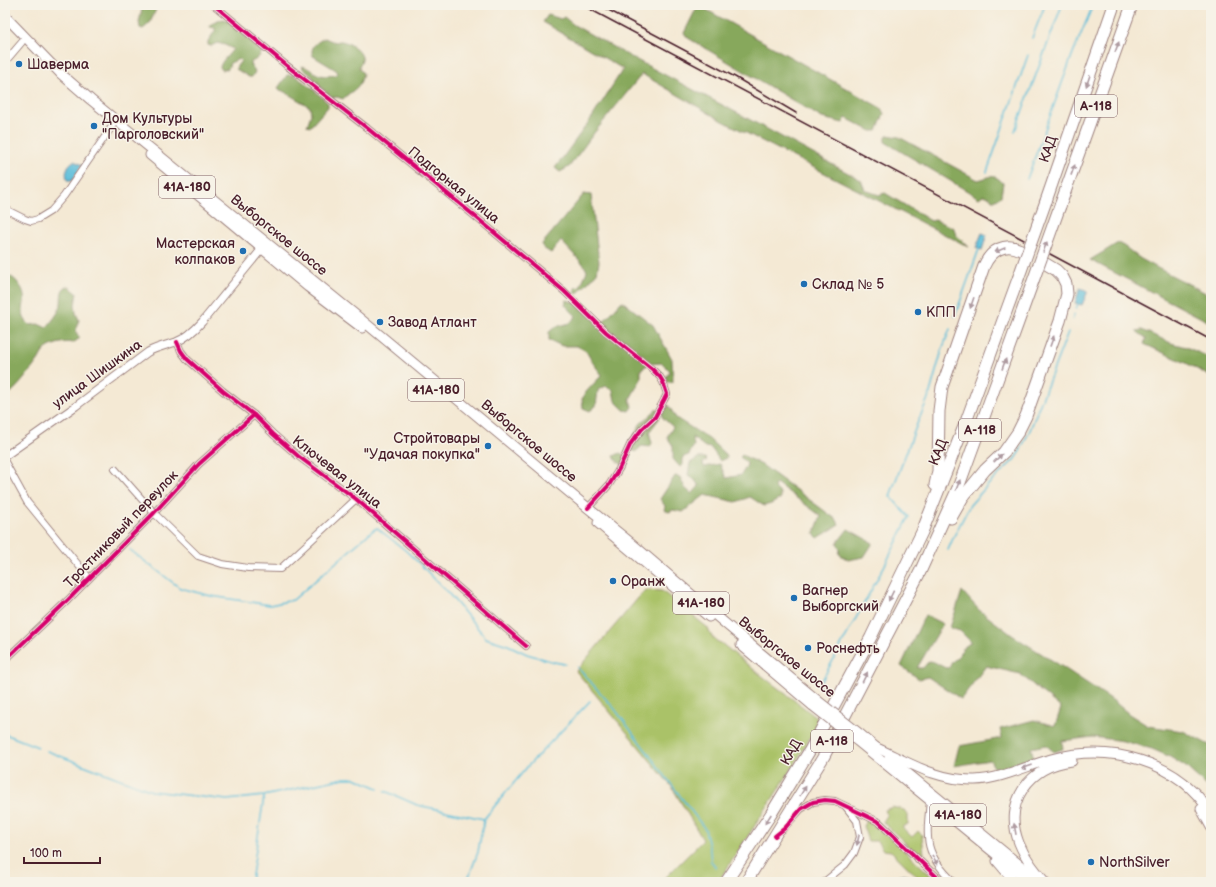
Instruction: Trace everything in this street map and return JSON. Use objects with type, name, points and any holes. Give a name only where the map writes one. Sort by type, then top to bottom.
[{"type":"highway","name":"КАД","points":[[726,882],[771,814],[810,750],[871,637],[922,532],[967,419],[1046,201],[1114,5]]},
{"type":"highway","name":"А-118","points":[[746,882],[824,756],[920,572],[958,488],[982,425],[1132,5]]},
{"type":"highway","points":[[908,561],[914,540],[924,517],[938,471],[939,411],[942,387],[984,266],[991,255],[1000,249],[1012,247],[1022,250]]},
{"type":"highway","points":[[920,572],[963,497],[985,470],[1004,452],[1018,432],[1026,416],[1060,321],[1067,294],[1066,284],[1062,276],[1046,264]]},
{"type":"main road","name":"Выборгское шоссе","points":[[5,16],[66,78],[264,245],[308,286],[365,330],[858,737],[930,801],[1030,882]]},
{"type":"main road","name":"Выборгское шоссе","points":[[5,24],[58,78],[113,125],[264,245],[357,316],[630,542],[815,703]]},
{"type":"main road","name":"Выборгское шоссе","points":[[858,737],[875,746],[1041,882]]},
{"type":"main road","points":[[875,746],[919,768],[941,775],[968,780],[985,779],[997,776],[1063,756],[1100,753],[1122,755],[1153,764],[1184,782],[1198,795],[1211,814]]},
{"type":"main road","points":[[1045,882],[1031,865],[1022,850],[1015,830],[1014,815],[1018,798],[1026,784],[1039,772],[1055,764],[1076,760],[1100,759],[1121,761],[1151,770],[1171,781],[1187,793],[1199,806],[1211,827]]},
{"type":"main road","points":[[977,839],[1015,882]]},
{"type":"street","name":"Подгорная улица","points":[[214,5],[286,65],[471,213],[564,291],[606,332],[656,373],[663,382],[666,394],[655,417],[642,429],[631,443],[615,478],[588,508]]},
{"type":"street","points":[[5,62],[22,42]]},
{"type":"street","points":[[5,209],[31,221],[38,219],[51,211],[64,196],[113,125]]},
{"type":"street","name":"улица Шишкина","points":[[5,456],[76,406],[148,352],[158,347],[177,342],[193,331],[202,322],[264,245]]},
{"type":"street","name":"Ключевая улица","points":[[177,342],[181,351],[188,359],[223,391],[254,415],[298,456],[356,498],[526,646]]},
{"type":"street","name":"Тростниковый переулок","points":[[5,660],[68,600],[154,513],[199,464],[254,415]]},
{"type":"street","points":[[5,462],[27,502],[89,578]]},
{"type":"street","points":[[115,469],[154,513],[198,556],[222,564],[248,568],[280,569],[356,498]]},
{"type":"street","points":[[775,836],[785,828],[801,809],[813,802],[825,800],[835,801],[879,822],[942,882]]},
{"type":"street","points":[[930,801],[929,848],[933,858],[942,871],[954,882]]},
{"type":"street","points":[[824,882],[845,865],[854,853],[860,837],[857,821],[844,806]]},
{"type":"green space","points":[[143,5],[158,5],[150,23],[143,29],[140,28],[139,22]]},
{"type":"green space","points":[[698,5],[881,108],[884,114],[877,131],[871,131],[846,118],[843,123],[822,118],[688,38],[684,33]]},
{"type":"green space","points":[[548,15],[561,19],[564,17],[574,25],[631,57],[861,180],[865,190],[879,195],[885,193],[931,221],[935,220],[954,228],[956,235],[969,247],[719,119],[642,74],[594,133],[569,167],[560,172],[555,168],[593,116],[623,69],[543,22]]},
{"type":"green space","points":[[223,19],[228,20],[262,51],[258,58],[251,62],[250,65],[255,72],[252,77],[249,77],[236,69],[241,61],[239,59],[230,63],[228,69],[222,70],[220,67],[223,60],[233,49],[217,43],[211,46],[208,45],[208,41],[215,31],[215,28],[209,27],[211,24]]},
{"type":"green space","points":[[325,38],[334,42],[343,41],[347,43],[358,50],[362,57],[359,68],[363,73],[362,79],[358,86],[343,99],[337,97],[331,98],[311,75],[303,69],[302,66],[317,74],[327,76],[336,75],[338,73],[336,70],[313,56],[313,47]]},
{"type":"green space","points":[[287,75],[294,75],[313,89],[328,103],[328,107],[310,127],[307,126],[311,114],[310,107],[278,88]]},
{"type":"green space","points":[[888,135],[899,137],[978,180],[989,177],[997,178],[1003,183],[1001,196],[996,200],[992,200],[990,197],[983,195],[979,198],[885,142]]},
{"type":"green space","points":[[584,194],[591,195],[599,262],[597,273],[579,292],[575,293],[575,288],[580,287],[587,271],[584,265],[561,241],[551,253],[543,248],[542,244]]},
{"type":"green space","points":[[1118,243],[1141,259],[1211,296],[1211,323],[1090,260]]},
{"type":"green space","points":[[5,274],[14,279],[22,290],[24,297],[23,313],[26,321],[30,325],[38,324],[47,327],[56,316],[60,308],[63,290],[68,286],[77,293],[75,305],[79,320],[76,331],[80,338],[73,343],[66,342],[47,349],[23,380],[5,397]]},
{"type":"green space","points":[[566,300],[581,304],[603,322],[622,301],[653,325],[672,359],[673,382],[667,382],[664,380],[670,371],[662,363],[649,364],[641,369],[641,379],[630,399],[632,407],[629,411],[624,410],[615,401],[613,390],[606,386],[598,390],[596,406],[590,411],[583,408],[582,399],[586,392],[602,375],[586,351],[577,346],[562,346],[549,340],[549,332],[555,327],[570,323],[576,316],[565,305]]},
{"type":"green space","points":[[1142,330],[1211,358],[1211,377],[1186,363],[1144,344],[1146,338],[1136,331]]},
{"type":"green space","points":[[669,406],[676,418],[709,439],[728,457],[720,461],[711,448],[705,447],[692,437],[694,445],[689,455],[683,457],[683,465],[680,467],[673,459],[673,446],[667,437],[673,427],[662,417],[662,412]]},
{"type":"green space","points":[[657,409],[660,413],[659,419],[649,432],[652,443],[650,447],[642,446],[635,452],[629,446],[640,424]]},
{"type":"green space","points":[[620,453],[631,458],[625,467],[616,460],[614,456]]},
{"type":"green space","points":[[742,455],[762,465],[837,520],[839,525],[818,538],[814,534],[821,516],[776,483],[774,487],[780,493],[780,499],[764,506],[750,497],[736,502],[705,495],[683,512],[673,510],[669,512],[664,510],[665,506],[660,499],[675,476],[680,477],[685,488],[692,494],[699,486],[694,479],[688,475],[690,463],[698,458],[705,458],[707,460],[703,463],[704,467],[720,464],[726,478],[741,475],[747,463],[740,457]]},
{"type":"green space","points":[[848,529],[873,543],[864,557],[848,560],[839,554],[840,549],[837,543]]},
{"type":"green space","points":[[645,590],[662,591],[708,628],[714,639],[820,720],[795,764],[718,882],[661,882],[703,840],[672,787],[576,671]]},
{"type":"green space","points":[[962,591],[979,610],[1012,635],[1111,699],[1129,714],[1148,726],[1183,731],[1211,746],[1211,790],[1186,767],[1170,757],[1152,749],[1123,741],[1093,737],[1062,741],[1063,749],[1054,752],[1046,745],[1031,748],[1034,758],[996,771],[990,760],[954,766],[959,746],[1002,738],[1000,729],[1034,720],[1055,726],[1061,708],[1020,674],[986,666],[961,699],[928,677],[919,679],[901,666],[925,615],[943,624],[917,668],[923,668],[929,661],[949,668],[963,648],[971,642],[960,631],[950,628]]},
{"type":"green space","points":[[892,807],[904,810],[908,815],[908,824],[902,827],[912,837],[918,831],[922,835],[924,855],[930,866],[883,822],[887,815],[885,810]]},
{"type":"green space","points":[[866,821],[870,821],[878,826],[938,882],[923,882],[891,851],[883,850],[877,841],[868,841],[863,826]]},
{"type":"water","points":[[74,161],[82,165],[72,181],[68,181],[66,175],[67,170],[70,164]]},
{"type":"water","points":[[982,233],[987,235],[982,250],[976,248]]},
{"type":"water","points":[[1080,288],[1088,291],[1082,305],[1075,303]]},
{"type":"water","points":[[905,874],[914,882],[894,882],[898,875]]},
{"type":"waterway","points":[[1032,38],[1045,5]]},
{"type":"waterway","points":[[1015,131],[1062,5]]},
{"type":"waterway","points":[[1027,179],[1073,53],[1093,5]]},
{"type":"waterway","points":[[987,172],[1028,55]]},
{"type":"waterway","points":[[955,316],[979,249]]},
{"type":"waterway","points":[[1076,309],[1078,304]]},
{"type":"waterway","points":[[1073,319],[1074,315]]},
{"type":"waterway","points":[[819,686],[886,563],[909,517],[890,496],[929,396],[942,350],[950,329]]},
{"type":"waterway","points":[[948,550],[970,505],[1014,460],[1020,451],[1030,430],[1068,332]]},
{"type":"waterway","points":[[130,550],[180,588],[211,596],[270,605],[293,600],[377,528],[405,550],[422,566],[449,594],[486,638],[508,645],[527,654],[565,664]]},
{"type":"waterway","points":[[577,667],[614,708],[705,829],[711,862],[716,868]]},
{"type":"waterway","points":[[467,882],[478,852],[484,819],[528,766],[590,701]]},
{"type":"waterway","points":[[5,734],[38,747]]},
{"type":"waterway","points":[[47,751],[152,791],[227,800],[264,796],[344,778],[355,778],[378,788]]},
{"type":"waterway","points":[[385,791],[417,805],[484,819]]},
{"type":"waterway","points":[[251,882],[264,797]]},
{"type":"railway","points":[[582,5],[1024,240]]},
{"type":"railway","points":[[599,5],[735,77],[796,113]]},
{"type":"railway","points":[[1050,254],[1211,340]]},
{"type":"cycle path","points":[[214,5],[286,65],[367,128],[471,213],[564,291],[606,332],[660,377],[667,394],[655,417],[642,429],[631,443],[619,469],[609,485],[588,508]]},
{"type":"cycle path","points":[[177,342],[187,359],[223,391],[254,415],[298,456],[356,499],[526,646]]},
{"type":"cycle path","points":[[5,660],[68,600],[154,513],[199,464],[254,415]]},
{"type":"cycle path","points":[[775,836],[785,828],[801,809],[813,802],[825,800],[835,801],[879,822],[942,882]]},
{"type":"place","name":"Шаверма","points":[[19,64]]},
{"type":"place","name":"Дом Культуры \"Парголовский\"","points":[[94,126]]},
{"type":"place","name":"Мастерская колпаков","points":[[243,251]]},
{"type":"place","name":"Склад № 5","points":[[804,284]]},
{"type":"place","name":"КПП","points":[[918,312]]},
{"type":"place","name":"Завод Атлант","points":[[380,322]]},
{"type":"place","name":"Cтройтовары \"Удачая покупка\"","points":[[488,446]]},
{"type":"place","name":"Оранж","points":[[613,581]]},
{"type":"place","name":"Вагнер Выборгский","points":[[794,598]]},
{"type":"place","name":"Роснефть","points":[[808,648]]},
{"type":"place","name":"NorthSilver","points":[[1091,862]]}]
